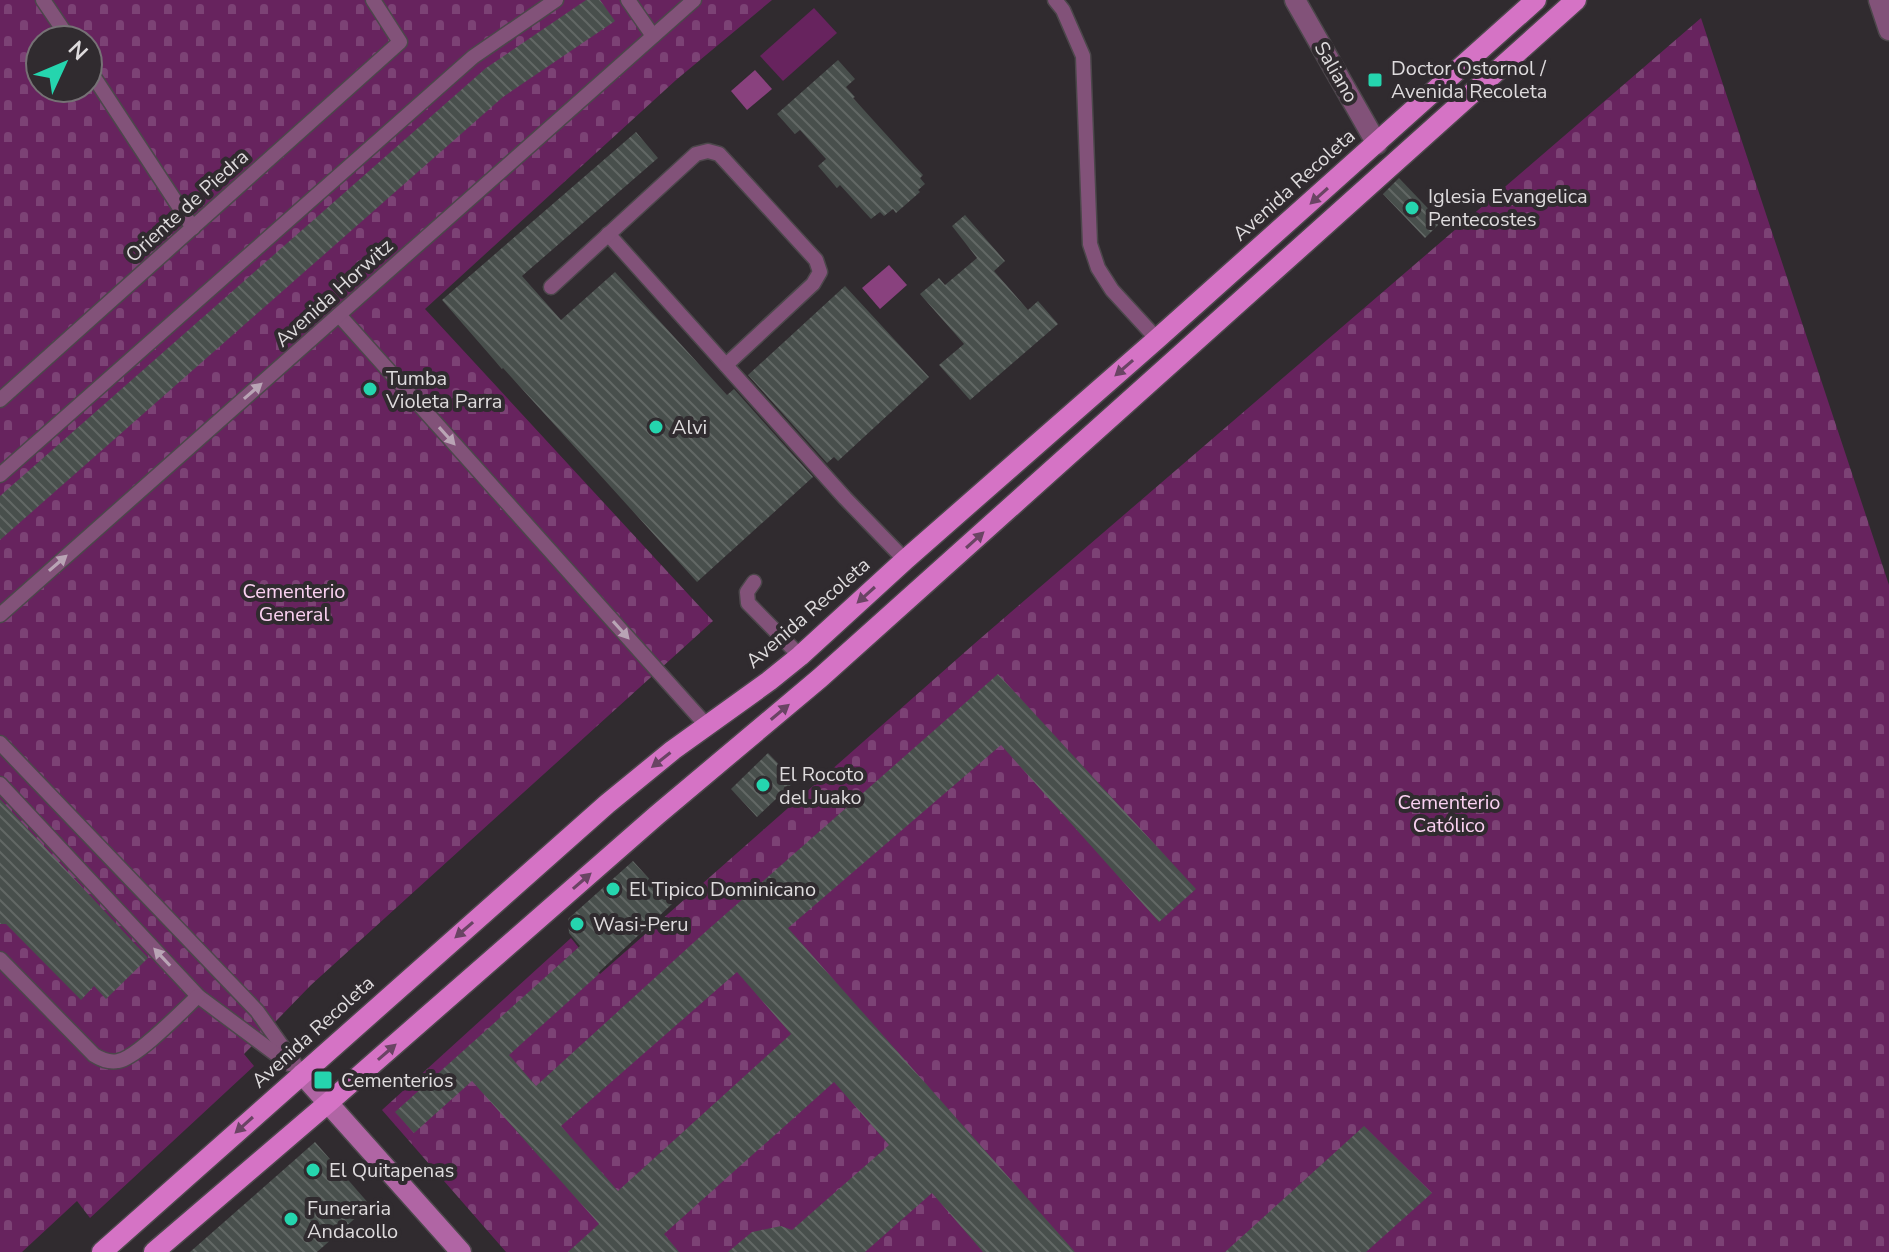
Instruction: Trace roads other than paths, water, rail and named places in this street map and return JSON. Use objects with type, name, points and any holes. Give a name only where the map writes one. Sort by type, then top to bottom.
[{"type":"main road","name":"Avenida Recoleta","points":[[102,1252],[618,795],[800,656],[1536,0]]},
{"type":"main road","points":[[154,1252],[657,815],[820,678],[1576,0]]},
{"type":"main road","points":[[302,1074],[461,1252]]},
{"type":"street","name":"Saliano","points":[[1295,0],[1377,144]]},
{"type":"street","points":[[1879,0],[1889,30]]},
{"type":"lane","points":[[43,0],[59,24]]},
{"type":"lane","name":"Oriente de Piedra","points":[[0,400],[400,42],[373,0]]},
{"type":"lane","points":[[0,475],[473,57],[556,0]]},
{"type":"lane","points":[[628,0],[653,36]]},
{"type":"lane","name":"Avenida Horwitz","points":[[0,615],[694,0]]},
{"type":"lane","points":[[1055,0],[1063,10],[1083,56],[1090,244],[1098,268],[1112,290],[1157,339]]},
{"type":"lane","points":[[104,92],[193,228]]},
{"type":"lane","points":[[551,287],[696,154],[708,151],[719,154],[816,260],[820,272],[813,284],[726,365]]},
{"type":"lane","points":[[608,234],[845,498],[905,560]]},
{"type":"lane","points":[[339,315],[707,726]]},
{"type":"lane","points":[[754,582],[747,592],[748,603],[800,656]]},
{"type":"lane","points":[[0,743],[257,1011],[302,1074]]},
{"type":"lane","points":[[0,784],[198,996],[302,1074]]},
{"type":"lane","points":[[0,959],[94,1055],[104,1061],[116,1062],[132,1056],[198,996]]},
{"type":"place","name":"Doctor Ostornol / Avenida Recoleta","points":[[1375,80]]},
{"type":"place","name":"Iglesia Evangelica Pentecostes","points":[[1412,208]]},
{"type":"place","name":"Tumba Violeta Parra","points":[[370,389]]},
{"type":"place","name":"Alvi","points":[[656,427]]},
{"type":"place","name":"El Rocoto del Juako","points":[[763,785]]},
{"type":"place","name":"El Tipico Dominicano","points":[[613,889]]},
{"type":"place","name":"Wasi-Peru","points":[[577,924]]},
{"type":"place","name":"Cementerios","points":[[323,1080]]},
{"type":"place","name":"El Quitapenas","points":[[313,1170]]},
{"type":"place","name":"Funeraria Andacollo","points":[[291,1219]]},
{"type":"park label","name":"Cementerio General","points":[[294,602]]},
{"type":"park label","name":"Cementerio Católico","points":[[1449,814]]}]
